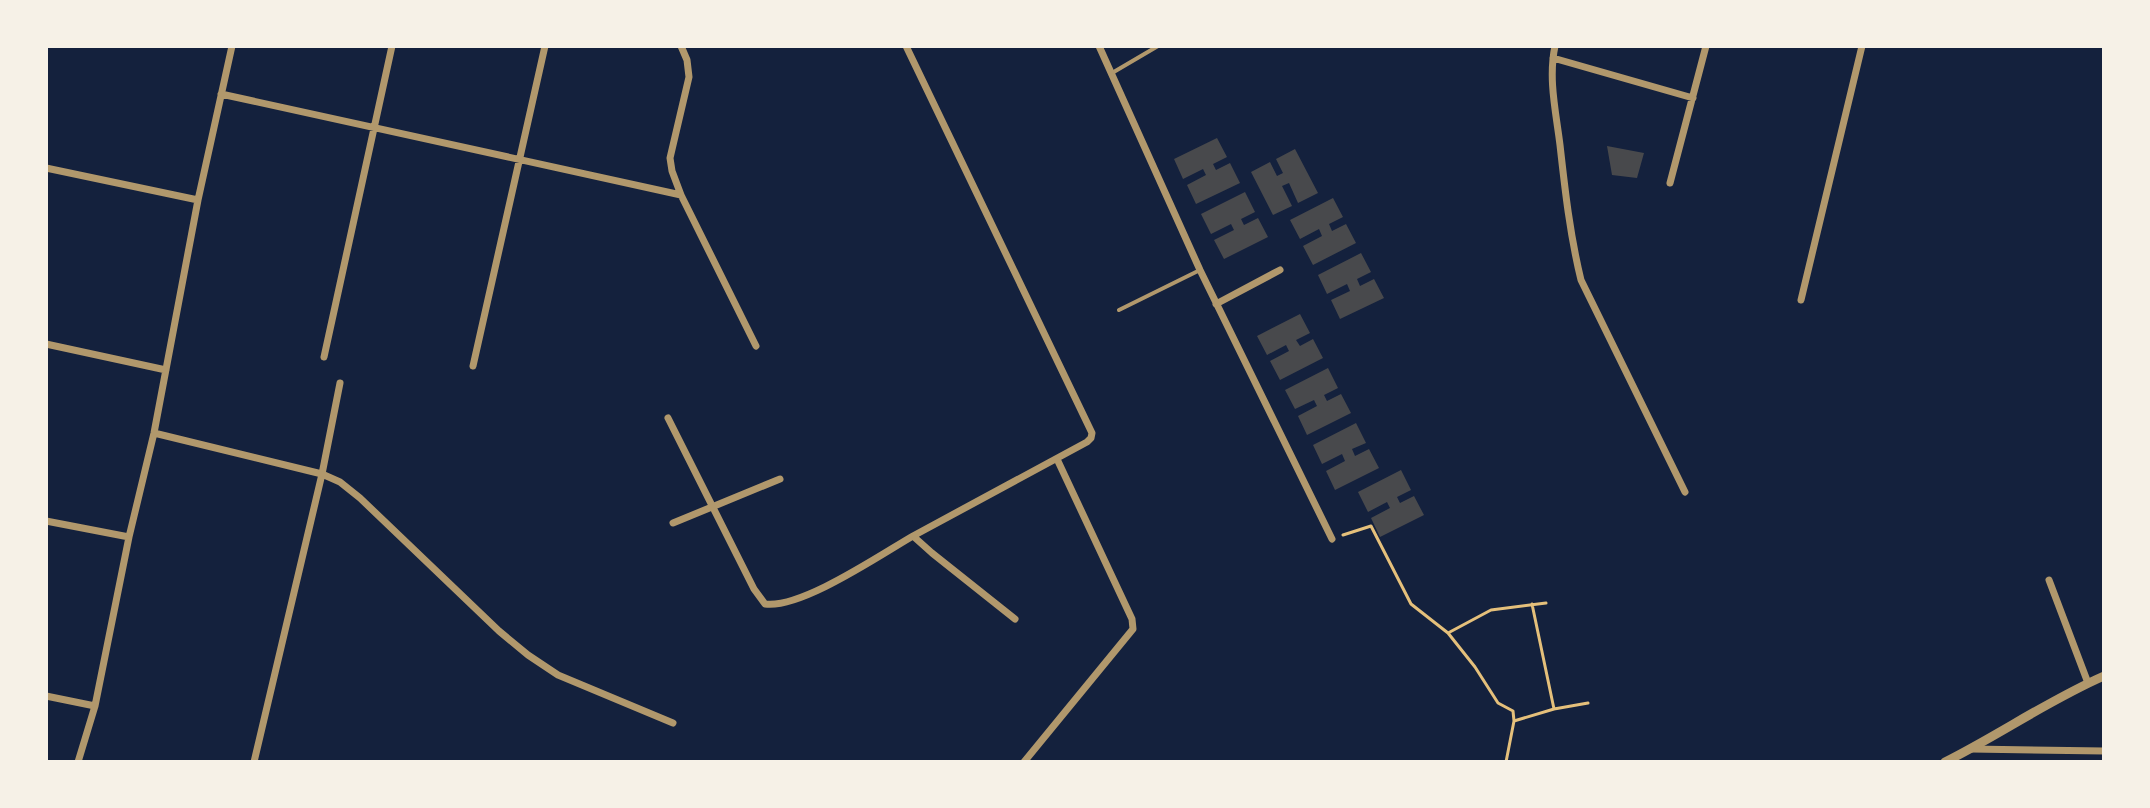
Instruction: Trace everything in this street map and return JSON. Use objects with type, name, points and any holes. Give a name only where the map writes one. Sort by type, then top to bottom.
[{"type":"street","points":[[78,762],[95,706],[129,537],[154,433],[198,200],[232,46]]},
{"type":"street","points":[[324,357],[392,46]]},
{"type":"street","points":[[473,366],[545,46]]},
{"type":"street","points":[[681,46],[689,77],[670,164],[681,195],[756,346]]},
{"type":"street","points":[[668,418],[754,589],[765,604],[773,605],[808,596],[1091,438],[1090,427],[906,46]]},
{"type":"street","points":[[1099,46],[1216,304],[1332,539]]},
{"type":"street","points":[[1555,46],[1552,85],[1572,244],[1581,280],[1685,492]]},
{"type":"street","points":[[1670,183],[1706,46]]},
{"type":"street","points":[[1801,300],[1862,46]]},
{"type":"street","points":[[1553,58],[1693,98]]},
{"type":"street","points":[[221,94],[681,195]]},
{"type":"street","points":[[46,168],[198,200]]},
{"type":"street","points":[[1216,304],[1280,270]]},
{"type":"street","points":[[46,344],[166,370]]},
{"type":"street","points":[[254,762],[322,474],[340,383]]},
{"type":"street","points":[[154,433],[322,474],[340,482],[528,655],[558,675],[673,723]]},
{"type":"street","points":[[1024,762],[1133,629],[1132,619],[1057,459]]},
{"type":"street","points":[[673,523],[780,479]]},
{"type":"street","points":[[46,521],[129,537]]},
{"type":"street","points":[[913,536],[1015,619]]},
{"type":"street","points":[[2049,580],[2088,683]]},
{"type":"street","points":[[1945,762],[2104,676]]},
{"type":"street","points":[[46,696],[95,706]]},
{"type":"street","points":[[1971,749],[2104,751]]},
{"type":"lane","points":[[1110,75],[1158,46]]},
{"type":"lane","points":[[1119,310],[1200,270]]},
{"type":"path","points":[[1332,539],[1371,526],[1411,604],[1448,633],[1498,703],[1513,711],[1506,762]]},
{"type":"path","points":[[1448,633],[1491,610],[1546,603]]},
{"type":"path","points":[[1532,604],[1554,709]]},
{"type":"path","points":[[1514,721],[1588,703]]},
{"type":"building","points":[[1217,138],[1227,157],[1213,164],[1216,170],[1230,163],[1240,183],[1196,204],[1187,185],[1206,175],[1203,169],[1183,179],[1174,159]]},
{"type":"building","points":[[1607,146],[1644,153],[1637,178],[1612,175]]},
{"type":"building","points":[[1295,149],[1318,193],[1298,203],[1289,183],[1282,186],[1292,206],[1273,215],[1251,172],[1270,162],[1277,176],[1283,173],[1276,159]]},
{"type":"building","points":[[1245,192],[1255,212],[1241,219],[1244,225],[1258,218],[1268,237],[1224,259],[1214,240],[1234,230],[1231,224],[1211,234],[1201,214]]},
{"type":"building","points":[[1333,198],[1343,217],[1329,224],[1332,231],[1346,224],[1356,243],[1313,265],[1303,246],[1322,236],[1319,229],[1300,239],[1290,220]]},
{"type":"building","points":[[1361,253],[1371,272],[1357,279],[1360,286],[1374,279],[1384,298],[1340,319],[1331,300],[1350,291],[1347,284],[1327,294],[1318,275]]},
{"type":"building","points":[[1300,314],[1310,333],[1296,340],[1300,346],[1313,339],[1323,358],[1280,380],[1270,361],[1289,351],[1286,345],[1267,355],[1257,336]]},
{"type":"building","points":[[1328,368],[1338,388],[1324,395],[1327,401],[1341,394],[1351,413],[1307,435],[1298,416],[1317,406],[1314,400],[1295,409],[1285,390]]},
{"type":"building","points":[[1356,423],[1366,443],[1352,449],[1355,456],[1369,449],[1379,468],[1335,490],[1326,471],[1345,461],[1342,454],[1322,464],[1313,445]]},
{"type":"building","points":[[1401,470],[1411,490],[1397,497],[1400,503],[1414,496],[1424,515],[1380,537],[1371,518],[1390,508],[1387,502],[1368,512],[1358,492]]}]
